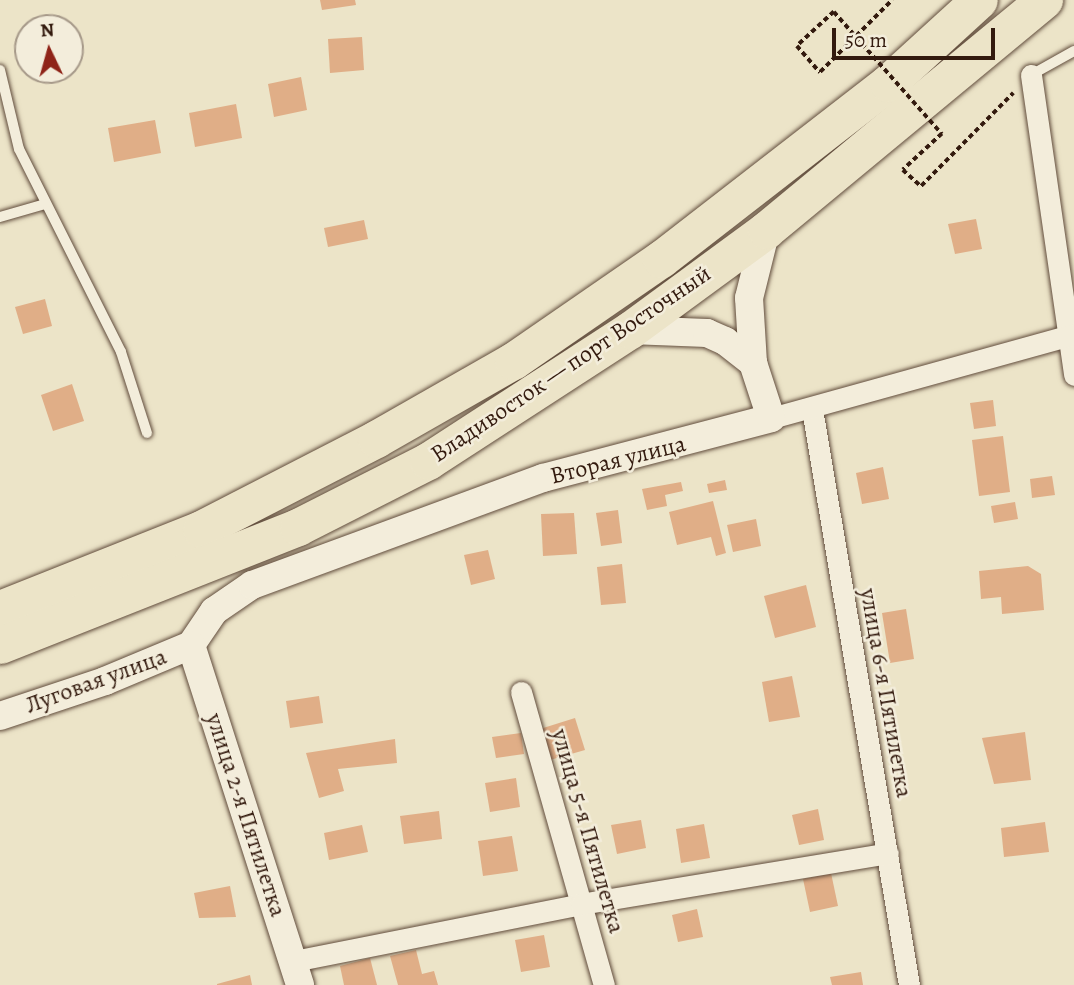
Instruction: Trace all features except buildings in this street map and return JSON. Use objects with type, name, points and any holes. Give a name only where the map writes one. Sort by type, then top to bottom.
[{"type":"highway","name":"Владивосток — порт Восточный","points":[[0,609],[201,528],[376,439],[513,361],[661,259],[888,83],[979,0]]},
{"type":"highway","name":"Владивосток — порт Восточный","points":[[0,645],[299,527],[428,461],[630,330],[766,230],[1044,0]]},
{"type":"main road","points":[[766,230],[749,298],[753,363],[771,418]]},
{"type":"main road","points":[[630,330],[707,333],[725,341],[753,363]]},
{"type":"main road","name":"Вторая улица","points":[[191,645],[214,611],[252,585],[543,478],[771,418]]},
{"type":"main road","name":"Луговая улица","points":[[0,716],[105,681],[191,645]]},
{"type":"main road","name":"улица 2-я Пятилетка","points":[[191,645],[297,973]]},
{"type":"street","points":[[940,33],[960,0]]},
{"type":"street","points":[[1031,75],[1072,335],[1074,375]]},
{"type":"street","name":"Вторая улица","points":[[771,418],[812,409],[1072,335]]},
{"type":"street","name":"улица 6-я Пятилетка","points":[[812,409],[909,985]]},
{"type":"street","name":"улица 5-я Пятилетка","points":[[521,692],[604,985]]},
{"type":"street","points":[[297,973],[581,904],[888,853]]},
{"type":"lane","points":[[1031,75],[1074,51]]},
{"type":"lane","points":[[0,70],[5,105],[19,149],[121,352],[146,433]]},
{"type":"lane","points":[[0,217],[45,204]]},
{"type":"path","points":[[892,0],[820,72],[797,46],[834,12],[942,134],[903,170],[921,186],[1031,75]]}]
